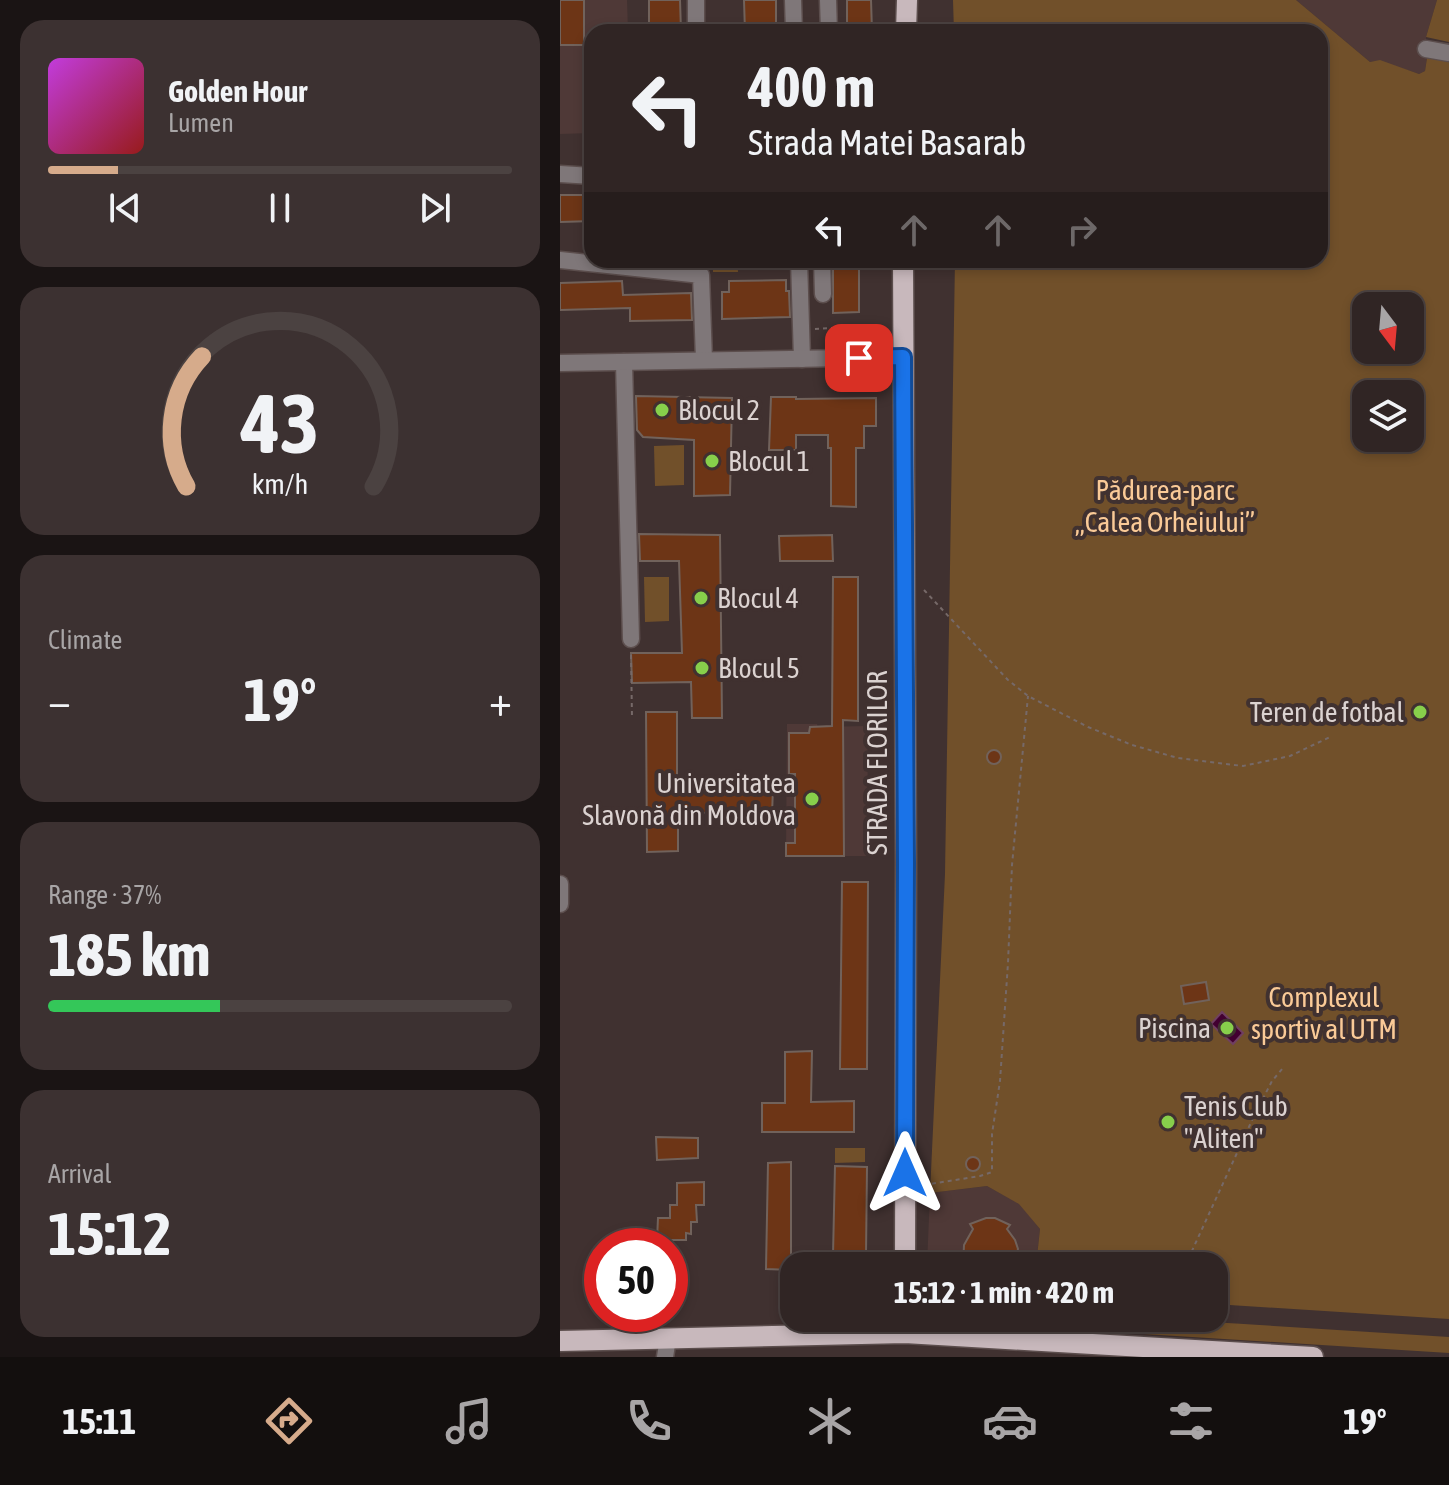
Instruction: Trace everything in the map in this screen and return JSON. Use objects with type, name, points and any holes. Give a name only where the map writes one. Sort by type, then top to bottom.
[{"type":"main road","points":[[906,24],[907,0]]},
{"type":"main road","name":"STRADA FLORILOR","points":[[903,268],[905,1252]]},
{"type":"main road","points":[[560,1341],[666,1348],[840,1332]]},
{"type":"main road","points":[[984,1332],[1313,1357]]},
{"type":"street","points":[[696,0],[696,24]]},
{"type":"street","points":[[793,0],[794,24]]},
{"type":"street","points":[[828,0],[829,24]]},
{"type":"street","points":[[1426,49],[1449,53]]},
{"type":"street","points":[[560,174],[584,176]]},
{"type":"street","points":[[560,260],[584,263]]},
{"type":"street","points":[[635,268],[701,275],[704,360]]},
{"type":"street","points":[[799,268],[802,359]]},
{"type":"street","points":[[822,268],[823,294]]},
{"type":"street","points":[[560,363],[903,357]]},
{"type":"street","points":[[624,362],[631,639]]},
{"type":"street","points":[[560,884],[560,904]]},
{"type":"path","points":[[813,329],[833,328]]},
{"type":"path","points":[[924,590],[1008,680],[1028,696],[1088,727],[1132,745],[1178,758],[1243,766],[1278,760],[1330,737]]},
{"type":"path","points":[[631,639],[632,718]]},
{"type":"path","points":[[922,1185],[992,1172],[992,1134],[1000,1081],[1012,865],[1028,696]]},
{"type":"path","points":[[1191,1252],[1254,1116],[1272,1081],[1283,1068]]},
{"type":"shaded area","points":[[560,0],[627,0],[628,24],[584,24],[584,133],[560,134]]},
{"type":"shaded area","points":[[1296,0],[1437,0],[1426,37],[1425,71],[1419,74],[1380,61],[1370,62]]},
{"type":"shaded area","points":[[787,724],[868,726],[867,856],[786,856]]},
{"type":"shaded area","name":"Piscina","points":[[1222,1012],[1243,1033],[1233,1044],[1211,1024]]},
{"type":"shaded area","points":[[987,1186],[1020,1204],[1040,1229],[1038,1252],[928,1252],[930,1193]]},
{"type":"green space","name":"Pădurea-parc „Calea Orheiului”","points":[[953,0],[1296,0],[1325,24],[954,24]]},
{"type":"green space","points":[[1437,0],[1449,0],[1449,42],[1426,37]]},
{"type":"green space","name":"Pădurea-parc „Calea Orheiului”","points":[[1328,27],[1370,62],[1380,60],[1419,74],[1425,71],[1427,58],[1449,62],[1449,1319],[1228,1305],[1228,1252],[1038,1252],[1040,1229],[1019,1204],[987,1186],[930,1193],[945,874],[955,268],[1328,268]]},
{"type":"green space","points":[[713,268],[738,268],[738,272],[713,272]]},
{"type":"green space","points":[[684,445],[684,485],[655,486],[654,446]]},
{"type":"green space","points":[[644,577],[669,577],[669,621],[645,622]]},
{"type":"green space","points":[[835,1148],[865,1148],[865,1162],[835,1163]]},
{"type":"green space","points":[[1228,1323],[1449,1337],[1449,1353],[1112,1332],[1228,1332]]},
{"type":"building","points":[[560,0],[584,0],[584,45],[560,45]]},
{"type":"building","points":[[649,0],[680,0],[681,24],[649,24]]},
{"type":"building","points":[[744,0],[776,0],[776,24],[745,24]]},
{"type":"building","points":[[847,0],[871,0],[872,24],[847,24]]},
{"type":"building","points":[[560,195],[584,195],[584,221],[560,222]]},
{"type":"building","points":[[833,268],[859,268],[859,312],[833,313]]},
{"type":"building","points":[[786,280],[790,317],[722,319],[722,292],[729,292],[729,281]]},
{"type":"building","points":[[622,281],[623,295],[691,293],[692,320],[630,321],[630,308],[560,310],[560,283]]},
{"type":"building","points":[[636,396],[732,398],[730,495],[694,496],[694,440],[643,437],[637,430]]},
{"type":"building","points":[[771,397],[876,398],[876,426],[864,426],[864,448],[856,448],[856,507],[831,506],[831,448],[828,448],[828,435],[796,435],[796,450],[769,450]]},
{"type":"building","points":[[639,534],[720,535],[722,718],[692,718],[691,682],[632,683],[631,653],[682,653],[679,561],[640,561]]},
{"type":"building","points":[[832,535],[833,561],[780,561],[779,536]]},
{"type":"building","points":[[833,577],[858,577],[858,721],[843,720],[844,856],[786,856],[786,843],[795,843],[795,774],[789,774],[789,733],[809,733],[810,727],[832,726]]},
{"type":"building","points":[[646,712],[677,712],[677,786],[773,787],[772,815],[678,812],[678,851],[647,852]]},
{"type":"building","points":[[994,750],[1001,757],[994,764],[987,757]]},
{"type":"building","points":[[842,882],[868,882],[867,1069],[840,1069]]},
{"type":"building","points":[[1206,982],[1209,1000],[1184,1004],[1181,986]]},
{"type":"building","points":[[812,1051],[811,1102],[854,1101],[854,1132],[762,1132],[762,1103],[785,1103],[785,1052]]},
{"type":"building","points":[[656,1137],[698,1138],[698,1158],[657,1160]]},
{"type":"building","points":[[973,1157],[980,1164],[973,1171],[966,1164]]},
{"type":"building","points":[[791,1162],[791,1252],[780,1252],[780,1270],[766,1269],[768,1163]]},
{"type":"building","points":[[835,1166],[867,1167],[866,1252],[833,1252]]},
{"type":"building","points":[[704,1182],[704,1205],[696,1205],[697,1222],[691,1222],[691,1234],[688,1233],[688,1228],[658,1228],[658,1218],[670,1218],[670,1205],[677,1205],[677,1183]]},
{"type":"building","points":[[995,1218],[1010,1225],[1007,1229],[1015,1240],[1017,1252],[964,1252],[973,1229],[970,1224]]},
{"type":"place","name":"Blocul 2","points":[[662,410]]},
{"type":"place","name":"Blocul 1","points":[[712,461]]},
{"type":"place","name":"Blocul 4","points":[[701,598]]},
{"type":"place","name":"Blocul 5","points":[[702,668]]},
{"type":"place","name":"Teren de fotbal","points":[[1420,712]]},
{"type":"place","name":"Universitatea Slavonă din Moldova","points":[[812,799]]},
{"type":"place","name":"Piscina","points":[[1227,1028]]},
{"type":"place","name":"Tenis Club \"Aliten\"","points":[[1168,1122]]},
{"type":"route","points":[[859,358],[903,357],[905,1173]]},
{"type":"park label","name":"Complexul sportiv al UTM","points":[[1324,1013]]}]
